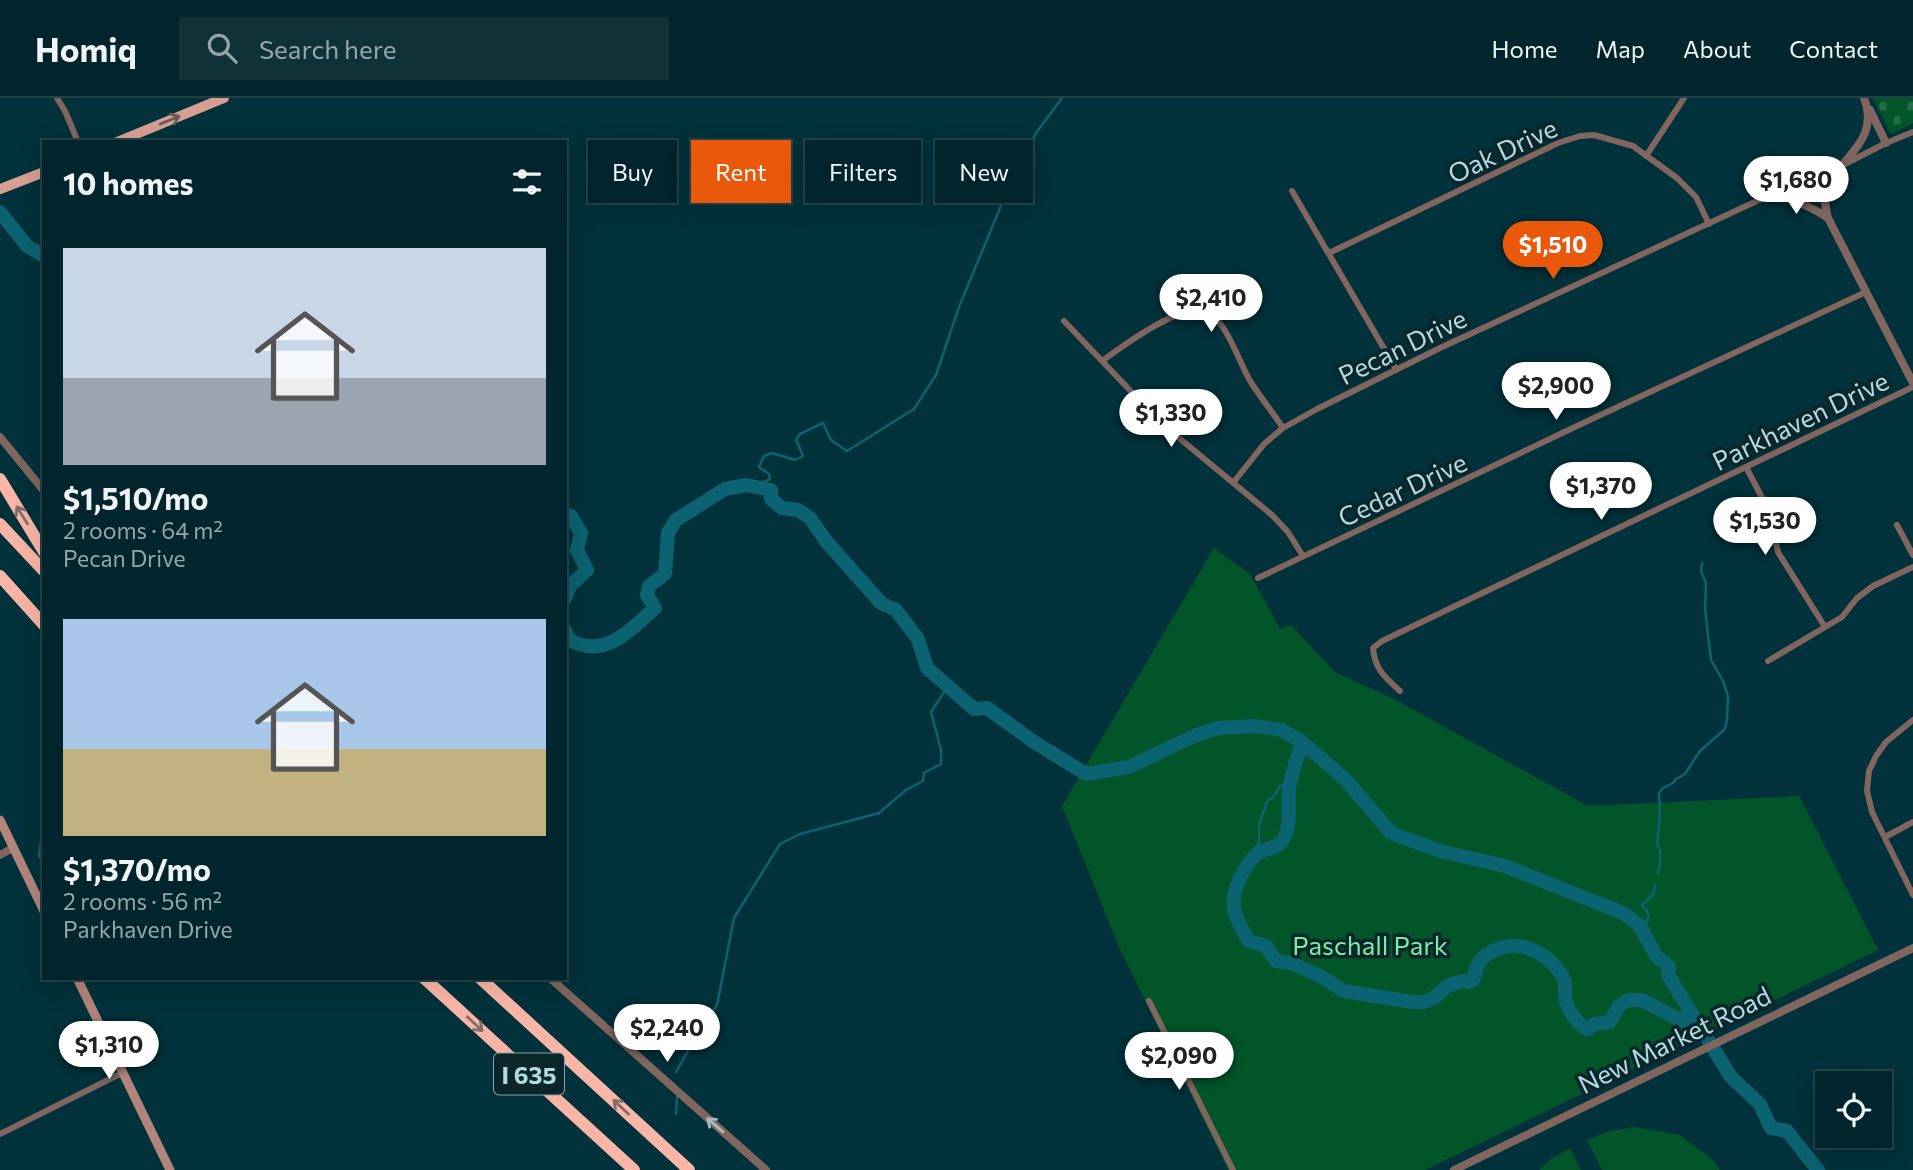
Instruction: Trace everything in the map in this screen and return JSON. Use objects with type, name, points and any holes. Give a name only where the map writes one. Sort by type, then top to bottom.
[{"type":"highway","points":[[0,479],[42,549]]},
{"type":"highway","points":[[0,524],[42,569]]},
{"type":"highway","points":[[0,576],[42,623]]},
{"type":"highway","points":[[0,589],[42,633]]},
{"type":"highway","name":"I 635","points":[[426,980],[634,1170]]},
{"type":"highway","name":"I 635","points":[[482,980],[689,1170]]},
{"type":"main road","points":[[122,140],[224,98]]},
{"type":"main road","points":[[2,189],[42,173]]},
{"type":"main road","points":[[0,820],[42,907]]},
{"type":"main road","points":[[78,980],[170,1170]]},
{"type":"street","points":[[57,98],[77,140]]},
{"type":"street","points":[[1646,156],[1684,98]]},
{"type":"street","points":[[1866,101],[1885,143]]},
{"type":"street","points":[[1866,101],[1868,117],[1858,148],[1826,189],[1828,218],[1913,385]]},
{"type":"street","name":"Pecan Drive","points":[[1233,482],[1253,455],[1283,428],[1396,369],[1772,194],[1913,132]]},
{"type":"street","name":"Oak Drive","points":[[1329,253],[1580,136],[1594,135],[1633,146],[1677,178],[1696,197],[1709,224]]},
{"type":"street","points":[[1293,191],[1396,369]]},
{"type":"street","points":[[1772,194],[1796,201],[1828,218]]},
{"type":"street","name":"Cedar Drive","points":[[1258,578],[1866,292]]},
{"type":"street","points":[[1102,361],[1145,331],[1193,310],[1208,312],[1223,327],[1245,374],[1283,428]]},
{"type":"street","points":[[1064,321],[1161,423],[1272,515],[1303,556]]},
{"type":"street","name":"Parkhaven Drive","points":[[1400,691],[1381,672],[1374,660],[1373,648],[1382,641],[1913,385]]},
{"type":"street","points":[[0,438],[42,489]]},
{"type":"street","points":[[1746,467],[1769,511],[1777,552],[1825,626]]},
{"type":"street","points":[[1897,525],[1913,555]]},
{"type":"street","points":[[1769,661],[1842,617],[1857,598],[1873,586],[1913,567]]},
{"type":"street","points":[[1913,720],[1886,742],[1876,756],[1869,771],[1867,791],[1872,812],[1913,895]]},
{"type":"street","points":[[1885,837],[1913,822]]},
{"type":"street","points":[[0,855],[13,848]]},
{"type":"street","name":"New Market Road","points":[[1454,1170],[1913,948]]},
{"type":"street","points":[[552,980],[766,1170]]},
{"type":"street","points":[[1149,1001],[1233,1170]]},
{"type":"street","points":[[0,1134],[122,1073]]},
{"type":"green space","points":[[1873,98],[1913,98],[1913,123],[1891,134]]},
{"type":"green space","name":"Paschall Park","points":[[1214,548],[1250,574],[1280,629],[1291,625],[1335,672],[1394,699],[1588,806],[1799,796],[1878,950],[1425,1170],[1228,1170],[1119,947],[1062,806]]},
{"type":"green space","points":[[1635,1127],[1680,1135],[1714,1161],[1720,1170],[1602,1170],[1587,1140],[1610,1131]]},
{"type":"green space","points":[[1570,1148],[1581,1170],[1539,1170],[1550,1160]]},
{"type":"waterway","points":[[755,487],[770,479],[769,474],[759,467],[764,456],[772,453],[795,460],[803,456],[796,440],[800,434],[823,423],[831,440],[847,451],[914,409],[936,375],[959,307],[1012,179],[1036,133],[1062,98]]},
{"type":"waterway","points":[[0,212],[27,246],[42,255]]},
{"type":"waterway","points":[[567,635],[572,641],[590,646],[601,646],[621,637],[655,608],[647,595],[649,586],[665,574],[668,533],[676,520],[725,489],[746,485],[771,490],[771,499],[782,508],[798,510],[810,518],[826,541],[881,603],[896,610],[918,639],[927,668],[974,709],[987,708],[1034,742],[1086,774],[1129,767],[1194,736],[1218,728],[1255,726],[1282,730],[1302,742],[1346,780],[1391,833],[1440,851],[1505,866],[1623,913],[1639,925],[1657,957],[1669,967],[1668,975],[1731,1077],[1760,1104],[1771,1128],[1787,1131],[1818,1170]]},
{"type":"waterway","points":[[567,515],[571,516],[581,533],[577,550],[587,570],[570,586],[567,593]]},
{"type":"waterway","points":[[1658,873],[1659,793],[1685,774],[1700,751],[1725,729],[1727,719],[1728,696],[1711,660],[1705,609],[1706,583],[1701,571],[1702,563]]},
{"type":"waterway","points":[[676,1072],[717,1005],[734,918],[780,844],[800,834],[879,813],[906,790],[923,781],[924,773],[941,764],[941,750],[931,712],[948,686]]},
{"type":"waterway","points":[[1302,742],[1290,784],[1284,838],[1277,845],[1259,852],[1252,860],[1239,881],[1234,898],[1235,914],[1249,941],[1266,946],[1276,961],[1291,963],[1324,978],[1343,991],[1424,1002],[1434,998],[1447,986],[1474,979],[1480,961],[1490,952],[1505,947],[1525,947],[1543,955],[1557,969],[1565,982],[1565,999],[1569,1009],[1575,1019],[1587,1029],[1595,1024],[1610,1022],[1619,1006],[1628,1000],[1642,1000],[1701,1028]]},
{"type":"waterway","points":[[1252,859],[1253,850],[1259,844],[1259,825],[1268,800],[1273,798],[1279,787],[1291,780]]},
{"type":"waterway","points":[[39,857],[42,833]]},
{"type":"waterway","points":[[1646,938],[1649,930],[1645,924],[1649,918],[1642,905],[1653,895],[1655,886]]},
{"type":"waterway","points":[[676,1114],[677,1097]]}]
